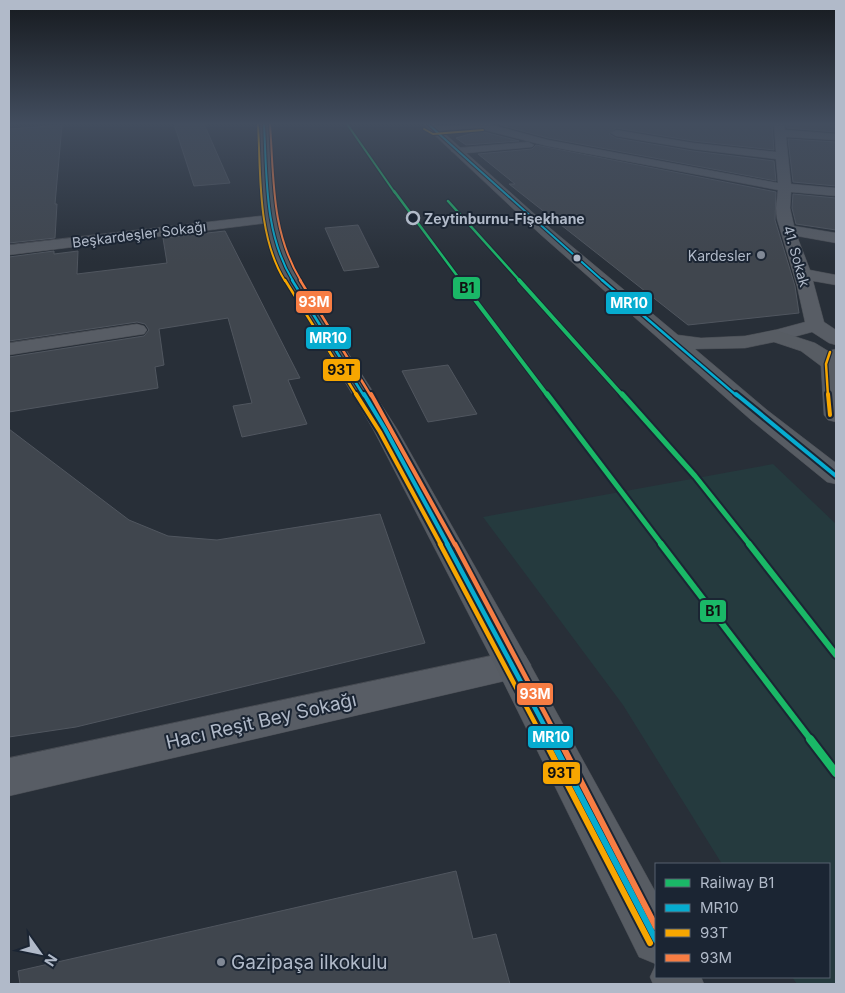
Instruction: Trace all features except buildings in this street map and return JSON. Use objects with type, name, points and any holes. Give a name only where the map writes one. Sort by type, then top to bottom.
[{"type":"main road","points":[[267,170],[270,219],[284,266],[385,429],[513,666],[655,938]]},
{"type":"main road","points":[[478,170],[545,231],[759,415],[836,476]]},
{"type":"main road","points":[[675,341],[701,344],[745,342],[775,336],[808,347],[834,360],[836,414]]},
{"type":"street","points":[[691,170],[785,188],[836,192]]},
{"type":"street","name":"41. Sokak","points":[[783,170],[785,188],[781,198],[788,230],[803,274],[815,325]]},
{"type":"street","name":"Beşkardeşler Sokağı","points":[[9,250],[270,219]]},
{"type":"street","points":[[788,230],[836,238]]},
{"type":"street","points":[[803,274],[836,280]]},
{"type":"street","points":[[775,336],[815,325],[836,339]]},
{"type":"street","points":[[9,349],[137,330]]},
{"type":"street","name":"Hacı Reşit Bey Sokağı","points":[[9,777],[513,666]]},
{"type":"green space","points":[[773,464],[836,524],[836,984],[797,984],[793,978],[830,978],[830,863],[721,863],[623,705],[483,517]]},
{"type":"rail line","name":"B1","points":[[379,170],[410,214],[836,773]]},
{"type":"rail line","name":"B1","points":[[448,201],[695,476],[836,655]]},
{"type":"transit line","name":"93T","points":[[261,170],[264,220],[278,269],[380,432],[507,668],[650,943]]},
{"type":"transit line","name":"MR10","points":[[267,170],[270,219],[284,266],[385,429],[513,665],[655,938]]},
{"type":"transit line","name":"93M","points":[[273,170],[276,218],[290,263],[390,426],[519,662],[655,925]]},
{"type":"transit line","name":"MR10","points":[[479,170],[731,391],[836,476]]},
{"type":"transit line","name":"93T","points":[[830,352],[826,364],[830,415]]},
{"type":"place","name":"Zeytinburnu-Fişekhane","points":[[413,218]]},
{"type":"place","name":"Kardesler","points":[[761,255]]},
{"type":"place","name":"Gazipaşa ilkokulu","points":[[221,962]]}]
